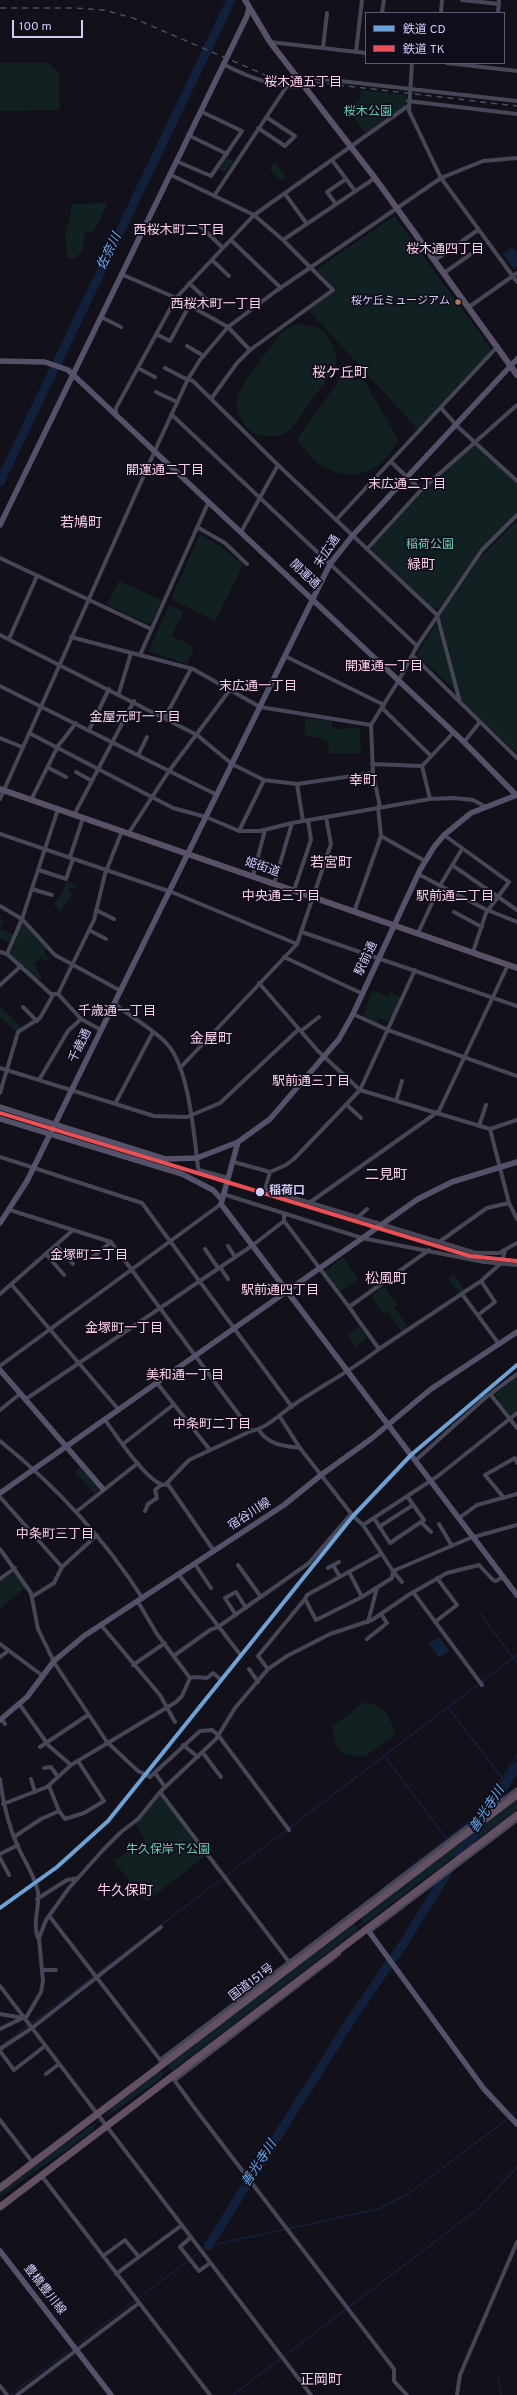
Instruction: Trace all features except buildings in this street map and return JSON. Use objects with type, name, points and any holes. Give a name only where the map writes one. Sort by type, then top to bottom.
[{"type":"highway","name":"国道151号","points":[[0,2188],[99,2115],[162,2062],[517,1795]]},
{"type":"highway","points":[[0,2207],[106,2125],[174,2078],[339,1950],[368,1931],[517,1815]]},
{"type":"main road","points":[[247,0],[249,8],[270,42],[375,178],[498,346],[517,375]]},
{"type":"main road","name":"姫街道","points":[[2,790],[517,968]]},
{"type":"street","points":[[356,52],[362,0]]},
{"type":"street","points":[[382,12],[384,0]]},
{"type":"street","points":[[441,12],[442,0]]},
{"type":"street","points":[[462,0],[499,2],[498,12]]},
{"type":"street","points":[[0,525],[249,8]]},
{"type":"street","points":[[323,48],[327,13]]},
{"type":"street","points":[[270,42],[365,53]]},
{"type":"street","points":[[223,64],[256,79],[287,86],[303,86]]},
{"type":"street","points":[[412,64],[408,106],[440,178],[517,282]]},
{"type":"street","points":[[455,64],[517,71]]},
{"type":"street","points":[[296,76],[517,101]]},
{"type":"street","points":[[214,196],[287,86]]},
{"type":"street","points":[[408,101],[517,114]]},
{"type":"street","points":[[116,414],[116,408],[176,298],[189,283],[254,215],[408,106]]},
{"type":"street","points":[[176,161],[211,176],[242,131],[200,111]]},
{"type":"street","points":[[258,128],[285,146],[295,136],[266,117]]},
{"type":"street","points":[[188,136],[227,154]]},
{"type":"street","points":[[0,799],[2,790],[29,733],[171,414],[188,379],[204,356],[228,327],[281,288],[440,178],[483,160],[517,158]]},
{"type":"street","points":[[332,160],[355,191]]},
{"type":"street","points":[[169,174],[254,215],[284,240],[332,290],[250,350],[212,399]]},
{"type":"street","points":[[284,240],[375,178]]},
{"type":"street","points":[[336,204],[327,192],[346,179]]},
{"type":"street","points":[[285,194],[307,224]]},
{"type":"street","points":[[200,226],[223,248]]},
{"type":"street","points":[[435,260],[478,230]]},
{"type":"street","points":[[231,240],[281,288]]},
{"type":"street","points":[[444,273],[471,254]]},
{"type":"street","points":[[212,260],[229,276]]},
{"type":"street","points":[[469,307],[517,273]]},
{"type":"street","points":[[121,274],[176,298],[228,327],[250,350]]},
{"type":"street","points":[[189,283],[207,300]]},
{"type":"street","points":[[156,334],[170,341],[189,306]]},
{"type":"street","points":[[101,317],[121,327]]},
{"type":"street","points":[[187,346],[204,356]]},
{"type":"street","points":[[336,520],[498,346]]},
{"type":"street","name":"末広通","points":[[188,854],[330,564],[352,536],[517,359]]},
{"type":"street","name":"開運通","points":[[0,361],[45,362],[65,368],[209,501],[454,732],[516,795]]},
{"type":"street","points":[[138,368],[155,377]]},
{"type":"street","points":[[165,368],[193,381],[352,536],[437,615],[460,702]]},
{"type":"street","points":[[156,392],[177,402]]},
{"type":"street","points":[[367,549],[421,490],[517,404]]},
{"type":"street","points":[[441,408],[456,424],[517,480]]},
{"type":"street","points":[[171,414],[417,646]]},
{"type":"street","points":[[391,462],[421,490]]},
{"type":"street","points":[[241,532],[278,465]]},
{"type":"street","points":[[140,655],[209,501]]},
{"type":"street","points":[[354,912],[381,836],[379,807],[372,764],[371,725],[399,680],[417,646],[482,550],[517,515]]},
{"type":"street","points":[[197,527],[225,543],[247,564]]},
{"type":"street","points":[[0,558],[151,629]]},
{"type":"street","points":[[9,639],[37,576]]},
{"type":"street","points":[[0,634],[119,693],[197,734],[232,764],[264,780],[297,784],[373,773]]},
{"type":"street","points":[[71,636],[191,669],[260,707],[371,725]]},
{"type":"street","points":[[119,693],[131,653]]},
{"type":"street","points":[[412,655],[517,758]]},
{"type":"street","points":[[285,656],[383,706],[431,756]]},
{"type":"street","points":[[165,717],[191,669]]},
{"type":"street","points":[[0,686],[217,795]]},
{"type":"street","points":[[89,730],[109,689]]},
{"type":"street","points":[[0,1093],[18,1032],[37,1021],[46,1011],[56,994],[89,930],[107,870],[125,832],[229,691]]},
{"type":"street","points":[[74,815],[134,701]]},
{"type":"street","points":[[464,742],[480,722]]},
{"type":"street","points":[[31,800],[58,746],[76,723]]},
{"type":"street","points":[[422,766],[454,732]]},
{"type":"street","points":[[29,733],[58,746],[173,808],[206,816],[239,831],[265,830],[305,820],[430,799],[454,798],[473,800],[484,806]]},
{"type":"street","points":[[138,755],[147,737]]},
{"type":"street","points":[[0,738],[22,747]]},
{"type":"street","points":[[372,764],[422,766]]},
{"type":"street","points":[[422,766],[430,799]]},
{"type":"street","points":[[47,767],[66,777]]},
{"type":"street","points":[[76,772],[92,781]]},
{"type":"street","points":[[239,831],[264,780]]},
{"type":"street","points":[[294,890],[311,840],[297,784]]},
{"type":"street","name":"駅前通","points":[[0,1107],[166,1159],[197,1158],[238,1142],[270,1119],[339,1039],[353,1014],[418,874],[425,861],[444,835],[459,821],[484,806],[516,795]]},
{"type":"street","points":[[7,954],[22,920],[58,809]]},
{"type":"street","points":[[180,1068],[297,944],[332,844],[326,817]]},
{"type":"street","points":[[39,870],[66,879],[83,818]]},
{"type":"street","points":[[274,884],[292,823]]},
{"type":"street","points":[[253,876],[265,830]]},
{"type":"street","points":[[0,834],[169,891],[297,944]]},
{"type":"street","points":[[444,835],[510,882],[488,910],[472,952]]},
{"type":"street","points":[[381,836],[425,861]]},
{"type":"street","points":[[418,933],[440,885],[462,849]]},
{"type":"street","name":"千歳通","points":[[0,1223],[10,1210],[34,1168],[188,854]]},
{"type":"street","points":[[452,865],[517,910]]},
{"type":"street","points":[[418,874],[488,910],[517,921]]},
{"type":"street","points":[[32,889],[52,895]]},
{"type":"street","points":[[0,906],[22,920],[55,955],[121,990]]},
{"type":"street","points":[[96,910],[114,919]]},
{"type":"street","points":[[454,912],[482,926]]},
{"type":"street","points":[[89,930],[106,939]]},
{"type":"street","points":[[302,932],[517,1006]]},
{"type":"street","points":[[0,952],[7,954],[56,994],[81,1019],[101,1030]]},
{"type":"street","points":[[284,957],[362,994]]},
{"type":"street","points":[[309,1203],[419,1123],[436,1113],[508,965]]},
{"type":"street","points":[[0,985],[21,966]]},
{"type":"street","points":[[234,1162],[270,1172],[286,1165],[294,1159],[347,1105],[360,1090],[416,970]]},
{"type":"street","points":[[259,983],[324,1057],[360,1090],[490,1129],[517,1120]]},
{"type":"street","points":[[114,1003],[153,1032],[170,1048],[180,1068],[192,1116],[199,1170],[228,1178]]},
{"type":"street","points":[[23,1007],[37,1021]]},
{"type":"street","points":[[353,1014],[388,1030],[517,1076]]},
{"type":"street","points":[[0,1068],[161,1117],[192,1116],[220,1103],[300,1030],[319,1017]]},
{"type":"street","points":[[38,1080],[68,1031],[81,1019]]},
{"type":"street","points":[[115,1104],[153,1032]]},
{"type":"street","points":[[396,1101],[402,1081]]},
{"type":"street","points":[[347,1105],[361,1118]]},
{"type":"street","points":[[479,1126],[486,1105]]},
{"type":"street","points":[[0,1119],[182,1174],[213,1190],[222,1199],[252,1245],[286,1291],[416,1460],[502,1577],[517,1595]]},
{"type":"street","points":[[490,1129],[509,1203],[517,1220]]},
{"type":"street","points":[[0,1366],[170,1241],[222,1199],[234,1162],[238,1142]]},
{"type":"street","points":[[0,1157],[142,1202],[233,1328],[292,1406]]},
{"type":"street","points":[[0,1493],[233,1328],[436,1188],[517,1162]]},
{"type":"street","points":[[270,1172],[264,1189],[439,1242],[476,1252],[494,1254],[505,1251],[517,1243]]},
{"type":"street","points":[[222,1199],[284,1214],[362,1238],[429,1250],[457,1257],[500,1264],[517,1264]]},
{"type":"street","points":[[439,1242],[487,1208],[509,1203]]},
{"type":"street","points":[[357,1218],[367,1209]]},
{"type":"street","points":[[10,1210],[111,1242],[251,1431]]},
{"type":"street","points":[[284,1214],[284,1221],[379,1349]]},
{"type":"street","points":[[26,1399],[235,1257],[284,1221]]},
{"type":"street","points":[[0,1294],[73,1230]]},
{"type":"street","points":[[93,1257],[111,1242]]},
{"type":"street","points":[[56,1245],[73,1264]]},
{"type":"street","points":[[228,1246],[235,1257]]},
{"type":"street","points":[[205,1249],[228,1279]]},
{"type":"street","points":[[349,1307],[429,1250]]},
{"type":"street","points":[[503,1257],[505,1251]]},
{"type":"street","points":[[46,1254],[64,1274]]},
{"type":"street","points":[[105,1420],[138,1463],[156,1482],[167,1484],[184,1464],[251,1431],[259,1430],[292,1406],[348,1373],[379,1349],[481,1281],[500,1264]]},
{"type":"street","points":[[478,1315],[495,1302],[481,1281]]},
{"type":"street","points":[[12,1284],[119,1410]]},
{"type":"street","points":[[462,1294],[500,1344]]},
{"type":"street","name":"宿谷川線","points":[[2,1721],[20,1705],[54,1661],[101,1624],[179,1575],[284,1505],[321,1475],[388,1425],[431,1389],[517,1332]]},
{"type":"street","points":[[0,1370],[68,1446],[103,1489]]},
{"type":"street","points":[[416,1460],[517,1374]]},
{"type":"street","points":[[157,1383],[210,1450]]},
{"type":"street","points":[[0,1410],[21,1393]]},
{"type":"street","points":[[491,1395],[517,1428]]},
{"type":"street","points":[[123,1444],[173,1405]]},
{"type":"street","points":[[362,1525],[431,1480],[517,1413]]},
{"type":"street","points":[[280,1416],[300,1448],[351,1514],[362,1525],[393,1572],[402,1582]]},
{"type":"street","points":[[259,1430],[264,1438],[274,1443],[300,1448]]},
{"type":"street","points":[[0,1441],[34,1468],[97,1535],[127,1574],[165,1643],[190,1678]]},
{"type":"street","points":[[504,1498],[484,1475],[515,1458],[517,1463]]},
{"type":"street","points":[[76,1512],[103,1489],[138,1463]]},
{"type":"street","points":[[145,1511],[148,1504],[156,1498],[155,1490],[162,1484]]},
{"type":"street","points":[[167,1484],[214,1551]]},
{"type":"street","points":[[459,1518],[477,1505],[517,1494]]},
{"type":"street","points":[[374,1518],[390,1542],[424,1520],[407,1496]]},
{"type":"street","points":[[0,1497],[62,1567]]},
{"type":"street","points":[[380,1527],[413,1505]]},
{"type":"street","points":[[175,1655],[210,1630],[218,1628],[309,1563],[351,1514]]},
{"type":"street","points":[[421,1522],[431,1532]]},
{"type":"street","points":[[439,1524],[452,1546]]},
{"type":"street","points":[[393,1572],[474,1537],[517,1526]]},
{"type":"street","points":[[33,1596],[54,1583],[62,1567],[97,1535]]},
{"type":"street","points":[[0,1549],[15,1568],[33,1596],[38,1629],[54,1661],[88,1715],[108,1743],[138,1771],[149,1777],[183,1745],[202,1730],[212,1730],[218,1735],[289,1830]]},
{"type":"street","points":[[268,1669],[258,1656],[307,1595],[381,1554]]},
{"type":"street","points":[[328,1568],[339,1562]]},
{"type":"street","points":[[195,1564],[211,1588]]},
{"type":"street","points":[[238,1565],[261,1597]]},
{"type":"street","points":[[333,1565],[340,1577]]},
{"type":"street","points":[[39,1938],[43,1925],[78,1878],[121,1832],[138,1819],[160,1792],[203,1752],[218,1735],[235,1708],[268,1669],[286,1656],[330,1634],[368,1622],[413,1592],[448,1573],[479,1565],[493,1580],[496,1581],[502,1577]]},
{"type":"street","points":[[0,1579],[15,1568]]},
{"type":"street","points":[[349,1572],[362,1597]]},
{"type":"street","points":[[305,1598],[316,1620],[377,1588],[392,1578],[393,1572]]},
{"type":"street","points":[[179,1575],[218,1628],[239,1653]]},
{"type":"street","points":[[435,1622],[457,1605],[437,1578]]},
{"type":"street","points":[[368,1622],[377,1588]]},
{"type":"street","points":[[236,1615],[225,1598],[236,1592],[246,1608]]},
{"type":"street","points":[[413,1592],[482,1685]]},
{"type":"street","points":[[367,1639],[387,1623],[381,1614]]},
{"type":"street","points":[[101,1624],[133,1665],[160,1695],[175,1722]]},
{"type":"street","points":[[133,1665],[165,1643]]},
{"type":"street","points":[[0,1644],[43,1676]]},
{"type":"street","points":[[0,1657],[8,1651]]},
{"type":"street","points":[[249,1669],[258,1682]]},
{"type":"street","points":[[190,1678],[207,1678],[213,1673],[220,1679]]},
{"type":"street","points":[[2,1806],[49,1786],[78,1761],[167,1708],[182,1696],[190,1678]]},
{"type":"street","points":[[20,1705],[47,1742],[71,1766]]},
{"type":"street","points":[[40,1747],[88,1715]]},
{"type":"street","points":[[183,1745],[198,1757]]},
{"type":"street","points":[[203,1752],[221,1777]]},
{"type":"street","points":[[78,1761],[106,1806]]},
{"type":"street","points":[[44,1768],[51,1767],[58,1777]]},
{"type":"street","points":[[155,1773],[165,1788]]},
{"type":"street","points":[[0,1778],[2,1806],[18,1846],[35,1880],[38,1893],[35,1926],[39,1938],[44,1981],[41,1992],[29,2014],[24,2018],[0,2029]]},
{"type":"street","points":[[31,1778],[35,1792]]},
{"type":"street","points":[[49,1786],[59,1811],[66,1819],[84,1813],[103,1802]]},
{"type":"street","points":[[50,1917],[162,2062],[289,1962],[517,1789]]},
{"type":"street","points":[[160,1792],[289,1962]]},
{"type":"street","points":[[14,1836],[40,1819],[59,1811]]},
{"type":"street","points":[[517,1820],[368,1931],[484,2088],[517,2124]]},
{"type":"street","points":[[0,1854],[18,1846]]},
{"type":"street","points":[[0,1858],[9,1875]]},
{"type":"street","points":[[37,1899],[67,1880],[78,1878]]},
{"type":"street","points":[[45,2046],[14,2070],[0,2050],[32,2028],[96,1976],[161,1927]]},
{"type":"street","points":[[43,1970],[56,1970]]},
{"type":"street","points":[[1,1987],[311,2395]]},
{"type":"street","points":[[0,2013],[24,2018]]},
{"type":"street","points":[[46,2074],[59,2064]]},
{"type":"street","points":[[174,2078],[394,2369],[394,2381],[407,2395]]},
{"type":"street","points":[[0,2120],[33,2163]]},
{"type":"street","points":[[41,2175],[210,2395]]},
{"type":"street","points":[[116,2274],[182,2225]]},
{"type":"street","points":[[192,2238],[180,2247],[198,2271],[210,2263]]},
{"type":"street","points":[[103,2256],[125,2240],[139,2257]]},
{"type":"street","points":[[457,2395],[460,2375],[517,2242]]},
{"type":"street","name":"豊橋豊川線","points":[[0,2251],[111,2395]]},
{"type":"street","points":[[17,2395],[74,2347],[137,2300]]},
{"type":"street","points":[[0,2386],[7,2395]]},
{"type":"green space","points":[[0,63],[48,63],[59,73],[60,110],[0,111]]},
{"type":"green space","name":"桜木公園","points":[[361,90],[407,95],[405,106],[365,133],[347,108],[360,99]]},
{"type":"green space","points":[[227,157],[234,161],[225,173],[219,169]]},
{"type":"green space","points":[[275,162],[286,177],[281,181],[269,168]]},
{"type":"green space","points":[[108,203],[93,232],[85,233],[82,251],[75,258],[67,258],[65,231],[71,216],[71,204]]},
{"type":"green space","points":[[394,216],[492,350],[418,430],[309,310],[336,290],[317,269]]},
{"type":"green space","points":[[301,324],[316,327],[325,333],[334,345],[337,360],[335,368],[291,429],[276,436],[263,436],[257,434],[246,427],[240,418],[237,409],[239,392],[249,375],[281,333],[287,328]]},
{"type":"green space","points":[[340,379],[364,380],[398,439],[386,458],[370,470],[360,473],[339,473],[323,467],[303,448],[297,439]]},
{"type":"green space","name":"稲荷公園","points":[[478,446],[517,482],[517,514],[480,550],[440,607],[433,609],[373,551],[372,546],[424,490],[471,447]]},
{"type":"green space","points":[[517,520],[517,753],[462,701],[440,616],[479,559]]},
{"type":"green space","points":[[200,534],[223,548],[243,565],[215,621],[171,599]]},
{"type":"green space","points":[[119,581],[162,600],[150,624],[107,605]]},
{"type":"green space","points":[[169,605],[183,612],[172,636],[194,647],[187,664],[149,651]]},
{"type":"green space","points":[[434,626],[437,626],[455,687],[453,688],[417,655]]},
{"type":"green space","points":[[305,718],[332,721],[332,729],[360,728],[361,753],[329,754],[327,740],[305,735]]},
{"type":"green space","points":[[67,880],[76,886],[75,889],[71,887],[69,892],[74,894],[62,908],[62,913],[53,904],[62,893]]},
{"type":"green space","points":[[1,919],[4,921],[0,929],[0,921]]},
{"type":"green space","points":[[24,923],[47,949],[44,953],[49,959],[46,962],[42,958],[34,964],[42,978],[38,981],[10,955],[21,924]]},
{"type":"green space","points":[[0,929],[14,935],[11,942],[0,938]]},
{"type":"green space","points":[[373,990],[388,997],[391,992],[402,997],[390,1023],[379,1018],[377,1023],[363,1016]]},
{"type":"green space","points":[[0,1007],[23,1028],[17,1031],[0,1018]]},
{"type":"green space","points":[[343,1257],[358,1279],[340,1292],[325,1271]]},
{"type":"green space","points":[[454,1275],[465,1290],[460,1293],[448,1278]]},
{"type":"green space","points":[[384,1286],[398,1305],[394,1307],[408,1327],[402,1332],[387,1312],[383,1314],[371,1296]]},
{"type":"green space","points":[[359,1327],[367,1338],[356,1347],[347,1335]]},
{"type":"green space","points":[[517,1376],[517,1411],[509,1415],[495,1394]]},
{"type":"green space","points":[[80,1467],[99,1489],[95,1494],[74,1472]]},
{"type":"green space","points":[[16,1571],[26,1587],[0,1609],[0,1581]]},
{"type":"green space","points":[[365,1702],[377,1706],[385,1713],[391,1722],[395,1734],[365,1756],[345,1755],[336,1745],[332,1727]]},
{"type":"green space","name":"牛久保岸下公園","points":[[160,1795],[205,1856],[146,1902],[114,1861],[145,1839],[135,1824]]},
{"type":"green space","points":[[517,1799],[517,1810],[366,1923],[362,1922],[361,1916]]},
{"type":"green space","points":[[352,1923],[357,1927],[357,1931],[173,2070],[169,2068],[168,2063]]},
{"type":"green space","points":[[158,2070],[163,2073],[163,2077],[112,2113],[109,2109]]},
{"type":"green space","points":[[92,2125],[95,2129],[0,2197],[0,2191],[44,2157]]},
{"type":"water","points":[[513,247],[517,252],[517,266],[514,269],[503,254]]},
{"type":"water","points":[[439,1637],[449,1651],[439,1658],[429,1644]]},
{"type":"waterway","name":"佐奈川","points":[[0,482],[231,0]]},
{"type":"waterway","points":[[479,1612],[517,1663]]},
{"type":"waterway","points":[[32,2023],[517,1655]]},
{"type":"waterway","points":[[450,1710],[502,1778]]},
{"type":"waterway","points":[[383,1888],[480,1813],[517,1755]]},
{"type":"waterway","points":[[386,1758],[446,1838]]},
{"type":"waterway","name":"善光寺川","points":[[459,1854],[469,1842],[517,1766]]},
{"type":"waterway","points":[[41,2165],[517,1806]]},
{"type":"waterway","points":[[177,1831],[178,1840],[191,1847],[193,1855]]},
{"type":"waterway","name":"善光寺川","points":[[208,2246],[351,2020],[407,1938],[447,1873]]},
{"type":"waterway","points":[[0,2047],[27,2026]]},
{"type":"waterway","points":[[512,2115],[517,2112]]},
{"type":"waterway","points":[[76,2345],[208,2246],[379,2209],[408,2194],[509,2118]]},
{"type":"waterway","points":[[233,2395],[478,2209],[517,2167]]},
{"type":"waterway","name":"善光寺川","points":[[10,2395],[73,2348]]},
{"type":"waterway","points":[[498,2377],[501,2395]]},
{"type":"railway","points":[[0,8],[75,8],[104,10],[133,18],[270,77],[517,106]]},
{"type":"rail line","name":"TK","points":[[0,1113],[470,1256],[517,1261]]},
{"type":"rail line","name":"CD","points":[[0,1908],[57,1867],[108,1821],[353,1516],[411,1455],[517,1365]]},
{"type":"place","name":"桜ケ丘ミュージアム","points":[[458,302]]},
{"type":"place","name":"稲荷口","points":[[260,1192]]},
{"type":"district","name":"桜木通五丁目","points":[[303,83]]},
{"type":"district","name":"西桜木町二丁目","points":[[179,231]]},
{"type":"district","name":"桜木通四丁目","points":[[445,250]]},
{"type":"district","name":"西桜木町一丁目","points":[[216,305]]},
{"type":"district","name":"桜ケ丘町","points":[[340,374]]},
{"type":"district","name":"開運通二丁目","points":[[165,471]]},
{"type":"district","name":"末広通二丁目","points":[[407,485]]},
{"type":"district","name":"若鳩町","points":[[81,524]]},
{"type":"district","name":"緑町","points":[[421,566]]},
{"type":"district","name":"開運通一丁目","points":[[384,667]]},
{"type":"district","name":"末広通一丁目","points":[[258,687]]},
{"type":"district","name":"金屋元町一丁目","points":[[135,718]]},
{"type":"district","name":"幸町","points":[[363,782]]},
{"type":"district","name":"若宮町","points":[[331,864]]},
{"type":"district","name":"中央通三丁目","points":[[281,897]]},
{"type":"district","name":"駅前通二丁目","points":[[455,897]]},
{"type":"district","name":"千歳通一丁目","points":[[117,1012]]},
{"type":"district","name":"金屋町","points":[[211,1040]]},
{"type":"district","name":"駅前通三丁目","points":[[311,1082]]},
{"type":"district","name":"二見町","points":[[386,1176]]},
{"type":"district","name":"金塚町二丁目","points":[[89,1256]]},
{"type":"district","name":"松風町","points":[[386,1280]]},
{"type":"district","name":"駅前通四丁目","points":[[280,1291]]},
{"type":"district","name":"金塚町一丁目","points":[[124,1329]]},
{"type":"district","name":"美和通一丁目","points":[[185,1376]]},
{"type":"district","name":"中条町二丁目","points":[[212,1425]]},
{"type":"district","name":"中条町三丁目","points":[[55,1535]]},
{"type":"district","name":"牛久保町","points":[[125,1892]]},
{"type":"district","name":"正岡町","points":[[321,2381]]}]
